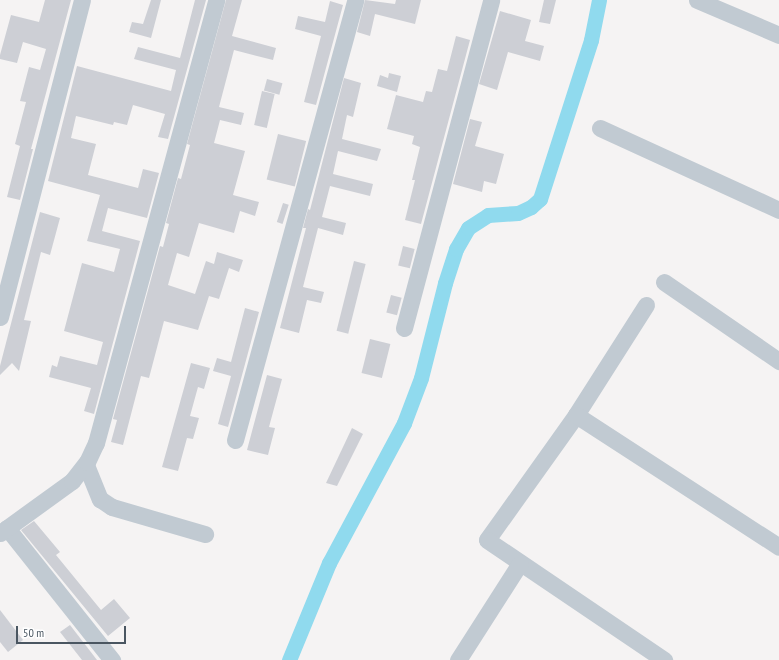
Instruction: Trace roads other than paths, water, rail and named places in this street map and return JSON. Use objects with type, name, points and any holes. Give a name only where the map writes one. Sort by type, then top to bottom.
[{"type":"street","points":[[0,317],[82,0]]},
{"type":"street","points":[[112,660],[4,530],[72,481],[86,464],[96,443],[216,0]]},
{"type":"street","points":[[235,440],[355,0]]},
{"type":"street","points":[[404,328],[491,0]]},
{"type":"street","points":[[697,0],[779,35]]},
{"type":"street","points":[[600,128],[779,210]]},
{"type":"street","points":[[664,282],[779,361]]},
{"type":"street","points":[[646,305],[576,415],[487,540],[659,658]]},
{"type":"street","points":[[576,415],[779,547]]},
{"type":"street","points":[[86,464],[100,499],[112,507],[205,534]]},
{"type":"street","points":[[458,660],[520,563]]},
{"type":"waterway","points":[[289,660],[329,563],[404,423],[421,378],[445,283],[456,249],[468,228],[488,215],[518,213],[531,207],[540,199],[591,40],[599,0]]}]
